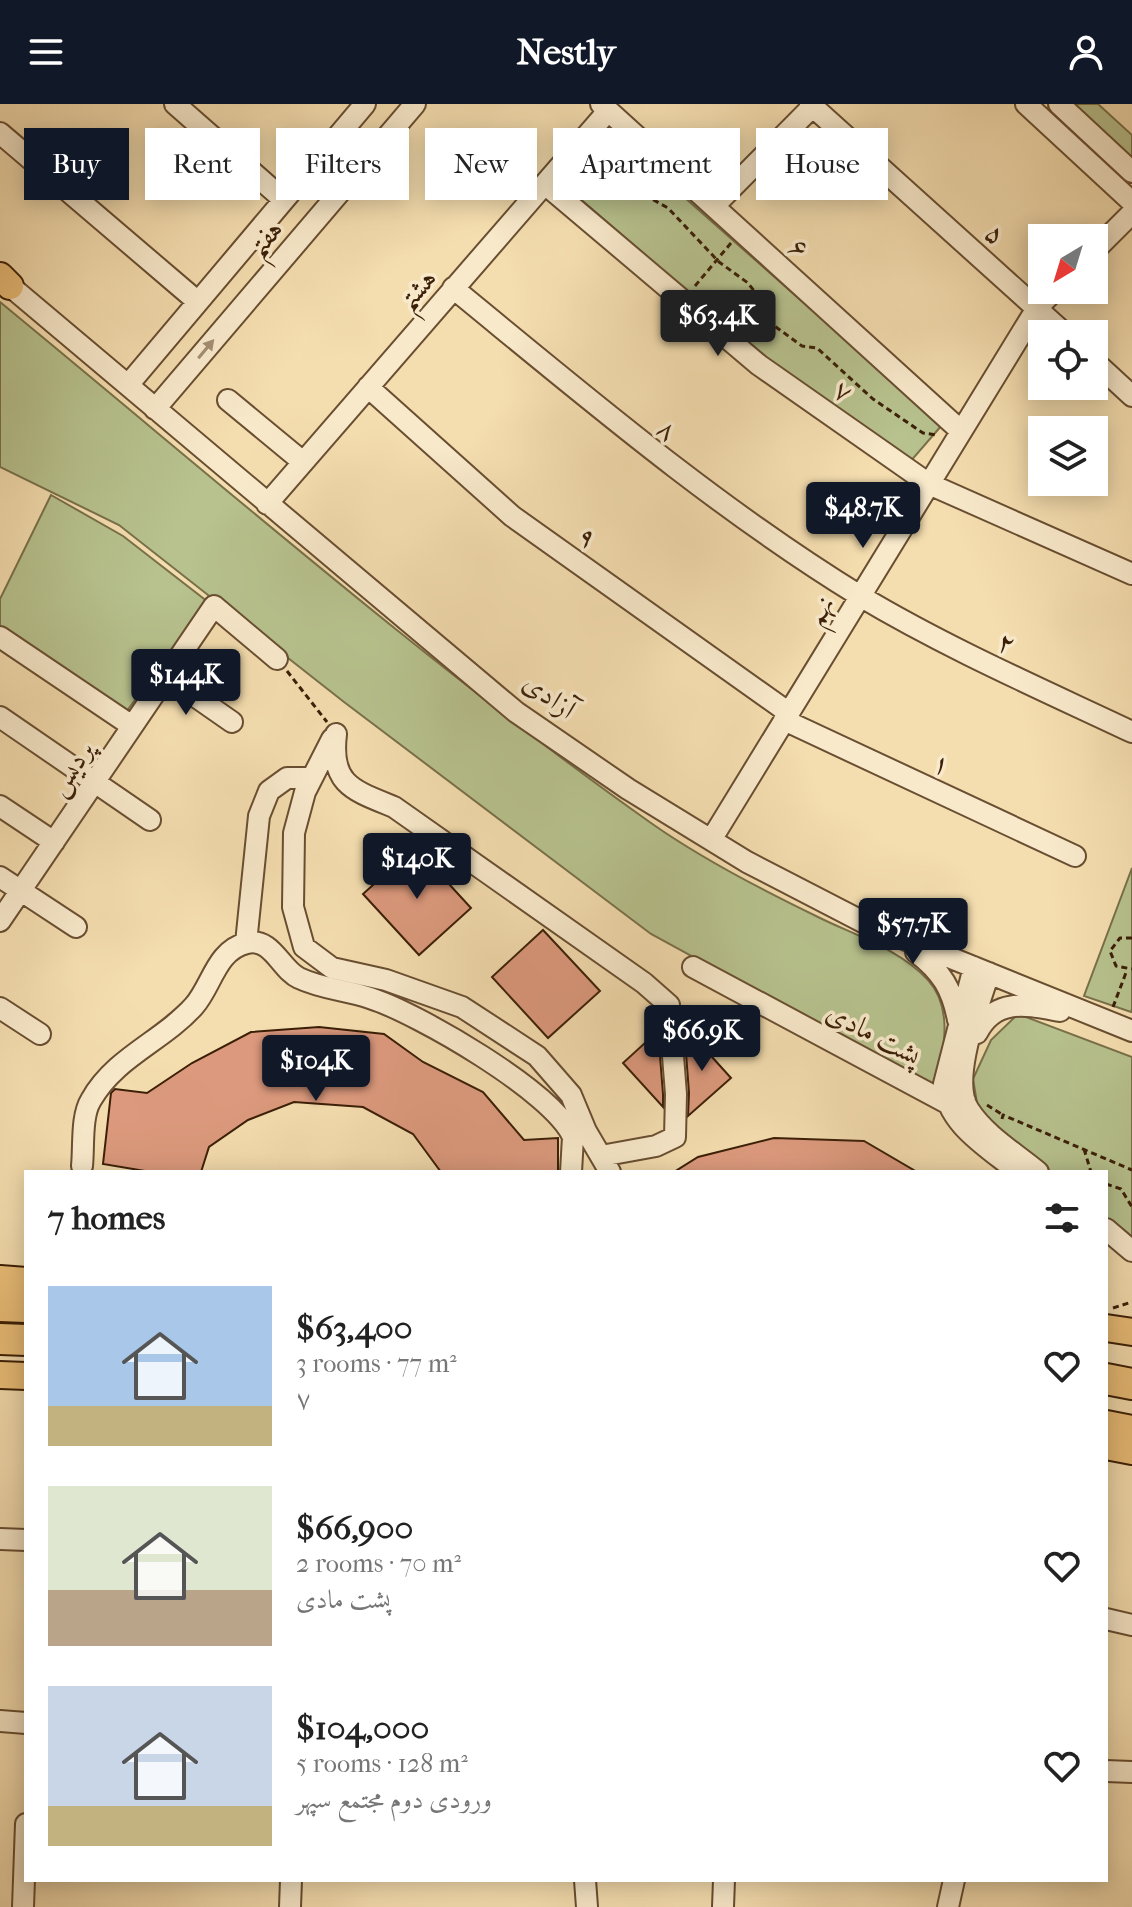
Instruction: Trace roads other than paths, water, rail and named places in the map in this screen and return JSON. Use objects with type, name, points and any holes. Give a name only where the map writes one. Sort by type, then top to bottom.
[{"type":"highway","points":[[0,1279],[24,1283]]},
{"type":"highway","points":[[0,1306],[24,1307]]},
{"type":"highway","points":[[0,1339],[24,1340]]},
{"type":"highway","points":[[1108,1379],[1132,1382]]},
{"type":"highway","points":[[1108,1426],[1132,1431]]},
{"type":"main road","points":[[0,1279],[24,1276]]},
{"type":"main road","points":[[0,1375],[24,1376]]},
{"type":"main road","points":[[1108,1446],[1132,1451]]},
{"type":"street","points":[[175,104],[276,193]]},
{"type":"street","name":"هفتم","points":[[345,128],[365,104]]},
{"type":"street","points":[[1026,104],[1132,202]]},
{"type":"street","points":[[1059,104],[1132,172]]},
{"type":"street","points":[[714,206],[813,105]]},
{"type":"street","name":"۵","points":[[813,105],[1050,320]]},
{"type":"street","name":"هفتم","points":[[155,409],[403,108]]},
{"type":"street","name":"۶","points":[[609,112],[959,435]]},
{"type":"street","name":"هشتم","points":[[267,504],[453,288],[550,188],[609,112]]},
{"type":"street","points":[[0,133],[198,302]]},
{"type":"street","name":"۷","points":[[550,188],[759,365],[929,484],[1132,574]]},
{"type":"street","name":"هفتم","points":[[128,385],[284,200]]},
{"type":"street","points":[[1108,237],[1132,213]]},
{"type":"street","name":"آزادی","points":[[3,280],[516,712],[628,789],[711,840],[867,924],[1132,1031]]},
{"type":"street","name":"۸","points":[[453,288],[661,460],[861,596]]},
{"type":"street","name":"نهم","points":[[711,840],[1041,304]]},
{"type":"street","points":[[1108,374],[1132,396]]},
{"type":"street","name":"۹","points":[[368,387],[512,516],[787,717]]},
{"type":"street","points":[[228,400],[303,462]]},
{"type":"street","name":"۲","points":[[861,596],[981,660],[1132,732]]},
{"type":"street","name":"پردیس","points":[[0,921],[214,606],[277,659]]},
{"type":"street","points":[[0,637],[132,726]]},
{"type":"street","points":[[166,676],[232,722]]},
{"type":"street","points":[[0,717],[150,820]]},
{"type":"street","name":"۱","points":[[787,717],[1075,856]]},
{"type":"street","points":[[336,734],[333,757],[341,779],[360,794],[394,807],[644,983],[669,1005],[676,1094],[675,1137],[606,1164],[586,1131],[571,1095],[537,1056],[462,1007],[386,980],[332,968],[304,947],[293,907],[294,833],[312,778],[336,734]]},
{"type":"street","points":[[246,943],[262,802],[287,778],[312,778]]},
{"type":"street","points":[[0,806],[54,842]]},
{"type":"street","points":[[0,877],[76,927]]},
{"type":"street","points":[[867,924],[911,948],[935,967],[952,991],[959,1026]]},
{"type":"street","points":[[82,1166],[88,1104],[103,1080],[151,1038],[187,1014],[227,953],[246,943],[257,942],[270,949],[295,976],[317,986],[370,998],[419,1017],[543,1099],[573,1137],[571,1170]]},
{"type":"street","name":"پشت مادی","points":[[693,967],[955,1102]]},
{"type":"street","points":[[982,970],[959,1026],[944,1084],[955,1102],[1036,1170]]},
{"type":"street","points":[[982,970],[964,1062],[962,1091],[955,1102],[957,1120],[1016,1170]]},
{"type":"street","points":[[964,1062],[981,1024],[995,1009],[1018,1003],[1104,1020]]},
{"type":"street","points":[[0,1008],[40,1034]]},
{"type":"street","points":[[1108,1231],[1132,1251]]},
{"type":"street","points":[[1108,1247],[1132,1266]]},
{"type":"street","points":[[0,1539],[24,1540]]},
{"type":"street","points":[[1108,1619],[1132,1625]]},
{"type":"street","points":[[0,1721],[24,1723]]},
{"type":"street","points":[[1108,1771],[1132,1772]]},
{"type":"street","points":[[23,1907],[24,1879]]},
{"type":"street","points":[[290,1907],[291,1882]]},
{"type":"street","points":[[585,1882],[587,1907]]},
{"type":"street","points":[[723,1907],[724,1882]]},
{"type":"street","points":[[948,1907],[954,1882]]}]
